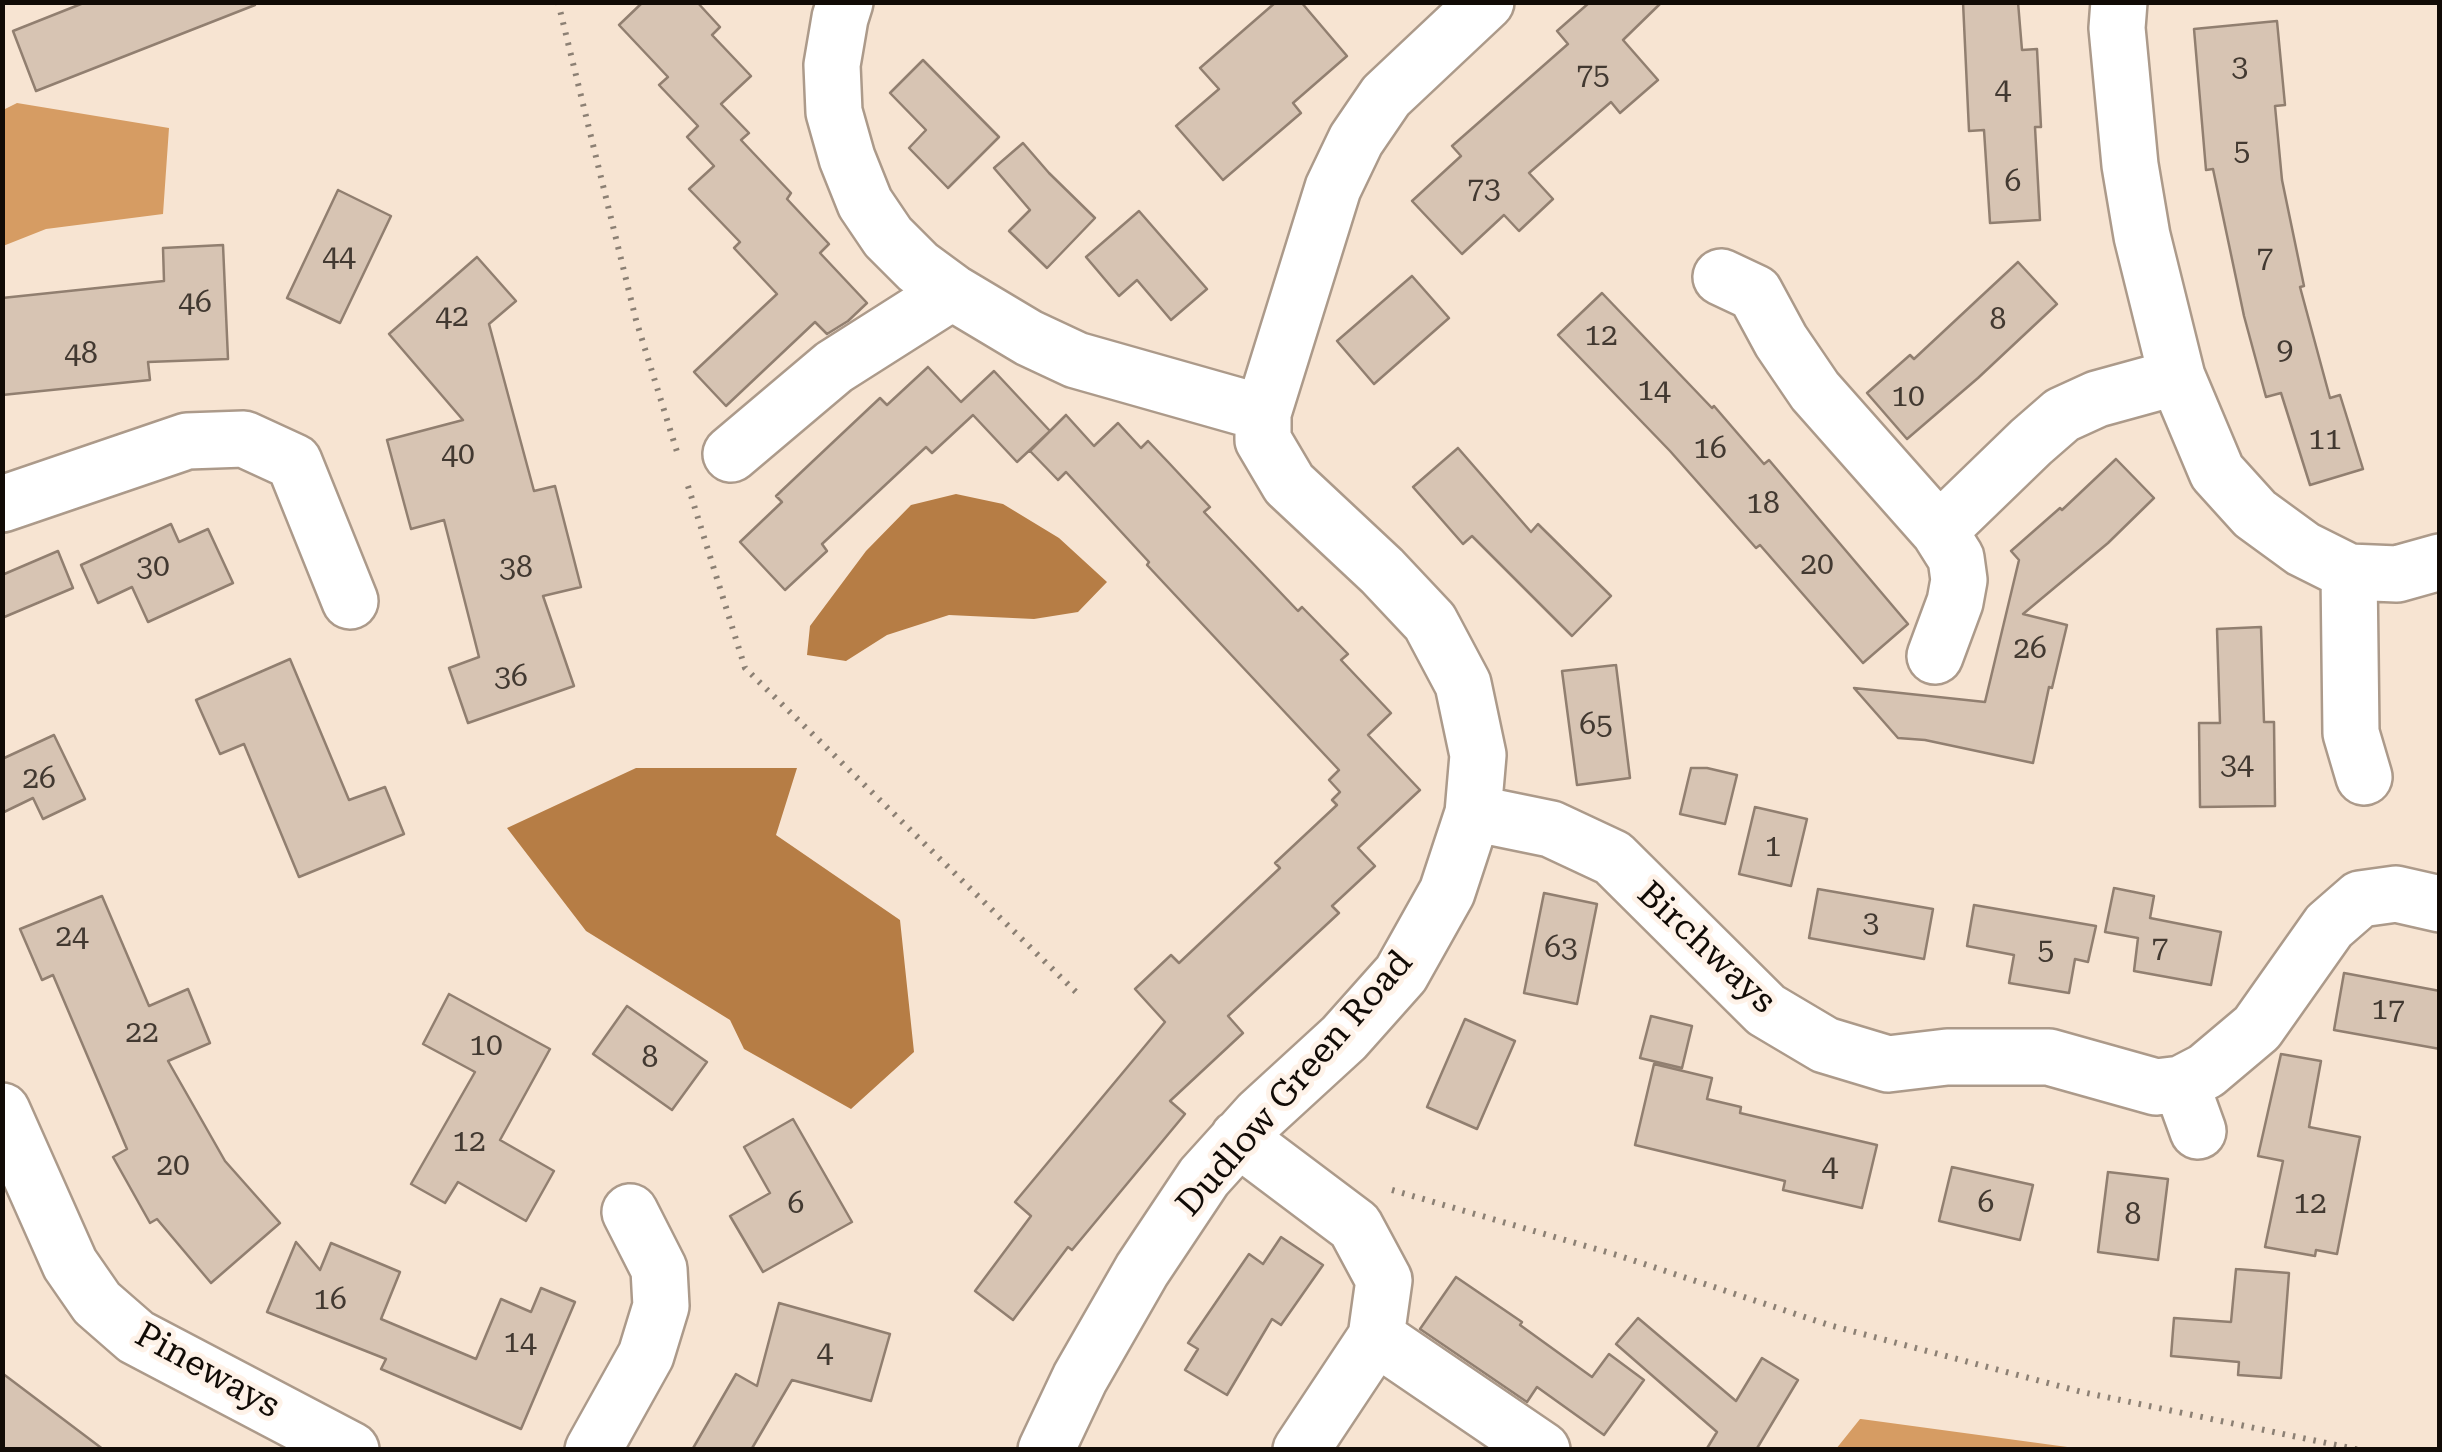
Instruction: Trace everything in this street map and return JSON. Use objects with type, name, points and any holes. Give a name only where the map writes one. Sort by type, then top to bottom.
[{"type":"street","points":[[846,2],[832,65],[834,112],[866,203],[888,237],[918,267],[1029,338],[1076,360],[1262,413],[1333,188],[1356,140],[1386,96],[1486,2]]},
{"type":"street","points":[[2119,2],[2117,28],[2130,165],[2142,236],[2177,377],[2217,472],[2255,514],[2303,549],[2350,572],[2397,574],[2440,562]]},
{"type":"street","points":[[1718,276],[1755,294],[1815,391],[1948,544],[1959,580],[1936,656]]},
{"type":"street","points":[[706,460],[834,367],[952,292]]},
{"type":"street","points":[[1948,544],[2030,442],[2062,415],[2098,399],[2177,377]]},
{"type":"street","name":"Dudlow Green Road","points":[[1046,1450],[1080,1378],[1142,1270],[1204,1177],[1260,1115],[1344,1038],[1401,974],[1447,892],[1473,812],[1478,755],[1462,684],[1430,622],[1382,570],[1289,484],[1263,440],[1262,413]]},
{"type":"street","points":[[2,504],[187,440],[244,438],[294,462],[350,601]]},
{"type":"street","points":[[2350,572],[2351,734],[2364,777]]},
{"type":"street","name":"Birchways","points":[[1473,812],[1551,829],[1613,858],[1766,1010],[1826,1045],[1888,1064],[1947,1057],[2049,1058],[2156,1086],[2190,1107],[2206,1070],[2257,1028],[2329,926],[2360,899],[2396,894],[2440,904]]},
{"type":"street","name":"Pineways","points":[[2,1112],[70,1264],[97,1303],[136,1337],[351,1450]]},
{"type":"street","points":[[1238,1138],[1355,1226],[1384,1280],[1376,1337],[1301,1450]]},
{"type":"street","points":[[592,1450],[646,1355],[661,1306],[659,1269],[630,1212]]},
{"type":"street","points":[[1376,1337],[1542,1450]]},
{"type":"path","points":[[558,2],[636,320],[706,460]]},
{"type":"path","points":[[688,485],[745,668],[1080,995]]},
{"type":"path","points":[[1381,1187],[1617,1255],[1829,1325],[2082,1392],[2360,1450]]},
{"type":"shaded area","points":[[17,103],[169,128],[163,214],[46,229],[3,246],[3,110]]},
{"type":"shaded area","points":[[956,494],[1003,504],[1059,538],[1107,582],[1078,612],[1034,619],[949,615],[887,635],[846,661],[807,655],[810,626],[866,551],[911,505]]},
{"type":"shaded area","points":[[636,768],[797,768],[776,835],[900,920],[914,1052],[851,1109],[744,1049],[730,1020],[586,931],[507,828]]},
{"type":"shaded area","points":[[1861,1419],[2082,1449],[1836,1449]]},
{"type":"building","points":[[86,2],[255,5],[36,91],[13,31]]},
{"type":"building","points":[[643,2],[697,2],[720,27],[712,35],[751,76],[721,104],[749,133],[741,140],[791,193],[787,199],[829,244],[820,253],[867,303],[827,334],[815,322],[726,406],[694,372],[777,294],[734,248],[740,242],[689,189],[714,166],[687,137],[698,126],[659,85],[668,77],[619,25]]},
{"type":"building","points":[[1276,2],[1301,2],[1347,56],[1293,103],[1301,113],[1223,180],[1176,126],[1219,89],[1200,68]]},
{"type":"building","points":[[1590,2],[1662,2],[1623,40],[1658,80],[1620,113],[1611,102],[1529,173],[1553,199],[1519,231],[1504,215],[1462,254],[1412,201],[1461,156],[1452,146],[1568,44],[1557,31]]},
{"type":"building","points":[[1963,2],[2018,2],[2022,50],[2037,49],[2041,127],[2035,127],[2040,220],[1990,223],[1984,130],[1969,131]]},
{"type":"building","points":[[2277,21],[2285,105],[2275,106],[2282,180],[2304,286],[2300,287],[2330,398],[2340,395],[2363,469],[2310,485],[2281,393],[2266,397],[2244,316],[2213,169],[2206,170],[2194,29]]},
{"type":"building","points":[[923,60],[999,137],[948,188],[909,148],[926,130],[890,93]]},
{"type":"building","points":[[1023,143],[1095,218],[1047,268],[1009,231],[1030,210],[994,168]]},
{"type":"building","points":[[338,190],[391,216],[340,323],[287,298]]},
{"type":"building","points":[[1139,211],[1207,289],[1171,320],[1137,280],[1119,296],[1086,257]]},
{"type":"building","points":[[223,245],[228,359],[148,362],[150,380],[2,395],[2,298],[164,281],[163,248]]},
{"type":"building","points":[[477,257],[516,301],[489,324],[534,491],[555,486],[581,587],[543,596],[574,686],[468,723],[449,668],[479,657],[444,520],[411,529],[387,440],[463,420],[389,334]]},
{"type":"building","points":[[2018,262],[2057,304],[1907,439],[1867,393],[1910,355],[1914,359]]},
{"type":"building","points":[[1412,276],[1449,318],[1374,384],[1337,341]]},
{"type":"building","points":[[1602,293],[1714,406],[1764,464],[1769,460],[1908,624],[1863,663],[1760,545],[1756,548],[1670,451],[1558,335]]},
{"type":"building","points":[[928,367],[961,402],[994,371],[1050,431],[1017,462],[973,415],[932,453],[926,447],[822,544],[827,551],[785,590],[740,542],[782,502],[776,496],[880,398],[887,405]]},
{"type":"building","points":[[1066,415],[1094,446],[1118,423],[1141,448],[1148,441],[1169,463],[1210,507],[1204,512],[1298,611],[1302,607],[1348,654],[1341,660],[1391,713],[1368,735],[1420,790],[1358,848],[1375,866],[1332,906],[1339,913],[1228,1016],[1243,1033],[1170,1101],[1185,1114],[1072,1250],[1068,1247],[1013,1320],[975,1291],[1031,1216],[1015,1202],[1165,1022],[1135,989],[1171,955],[1179,963],[1280,868],[1275,863],[1337,805],[1332,800],[1340,792],[1329,780],[1339,770],[1147,565],[1149,562],[1066,472],[1058,480],[1030,451]]},
{"type":"building","points":[[1458,448],[1531,532],[1538,524],[1611,596],[1572,636],[1472,536],[1463,544],[1413,487]]},
{"type":"building","points":[[2116,459],[2154,498],[2108,543],[2023,614],[2067,625],[2033,763],[1898,738],[1854,688],[1985,702],[2019,560],[2011,551]]},
{"type":"building","points":[[171,524],[179,542],[208,529],[233,583],[148,622],[132,587],[98,603],[81,565]]},
{"type":"building","points":[[58,551],[73,588],[2,618],[2,575]]},
{"type":"building","points":[[2261,627],[2264,722],[2274,722],[2275,806],[2200,807],[2199,723],[2220,723],[2217,629]]},
{"type":"building","points":[[290,659],[349,800],[385,787],[404,834],[299,877],[244,744],[220,754],[196,700]]},
{"type":"building","points":[[1616,665],[1630,778],[1577,785],[1562,671]]},
{"type":"building","points":[[54,735],[85,799],[43,819],[33,798],[2,813],[2,759]]},
{"type":"building","points":[[1691,768],[1737,775],[1725,824],[1680,814]]},
{"type":"building","points":[[1755,807],[1807,819],[1791,886],[1739,874]]},
{"type":"building","points":[[2114,888],[2154,896],[2150,918],[2221,932],[2211,985],[2134,971],[2138,938],[2105,932]]},
{"type":"building","points":[[1818,889],[1933,909],[1924,959],[1809,938]]},
{"type":"building","points":[[1544,893],[1597,904],[1577,1004],[1524,993]]},
{"type":"building","points":[[102,896],[149,1006],[188,989],[210,1043],[168,1061],[225,1161],[280,1223],[211,1283],[157,1219],[150,1223],[113,1157],[127,1149],[53,975],[42,980],[20,929]]},
{"type":"building","points":[[1974,905],[2096,926],[2088,962],[2075,959],[2069,993],[2009,983],[2014,955],[1967,946]]},
{"type":"building","points":[[2344,973],[2440,991],[2440,1049],[2334,1030]]},
{"type":"building","points":[[449,994],[550,1049],[500,1140],[554,1171],[526,1221],[458,1182],[445,1203],[411,1184],[475,1072],[423,1044]]},
{"type":"building","points":[[627,1006],[707,1062],[672,1110],[593,1054]]},
{"type":"building","points":[[1651,1016],[1692,1026],[1682,1068],[1640,1058]]},
{"type":"building","points":[[1465,1019],[1515,1041],[1477,1129],[1427,1107]]},
{"type":"building","points":[[2281,1054],[2321,1061],[2309,1127],[2360,1137],[2337,1254],[2316,1250],[2315,1256],[2265,1247],[2283,1161],[2258,1156]]},
{"type":"building","points":[[1654,1064],[1712,1078],[1707,1099],[1741,1107],[1740,1113],[1877,1145],[1862,1208],[1783,1190],[1785,1181],[1635,1145]]},
{"type":"building","points":[[793,1119],[852,1222],[763,1272],[730,1216],[770,1193],[744,1147]]},
{"type":"building","points":[[1952,1167],[2033,1185],[2020,1240],[1939,1221]]},
{"type":"building","points":[[2108,1172],[2168,1179],[2158,1260],[2098,1252]]},
{"type":"building","points":[[1281,1237],[1323,1265],[1281,1325],[1272,1319],[1227,1395],[1185,1370],[1198,1349],[1188,1343],[1249,1254],[1263,1264]]},
{"type":"building","points":[[296,1242],[320,1270],[331,1243],[400,1272],[381,1319],[476,1359],[501,1299],[531,1312],[541,1288],[575,1302],[521,1429],[381,1369],[386,1359],[267,1312]]},
{"type":"building","points":[[2236,1269],[2289,1273],[2281,1378],[2238,1375],[2239,1362],[2171,1356],[2174,1318],[2231,1322]]},
{"type":"building","points":[[1456,1277],[1592,1377],[1609,1354],[1644,1380],[1604,1435],[1537,1387],[1527,1402],[1420,1329]]},
{"type":"building","points":[[779,1303],[890,1334],[871,1401],[792,1380],[751,1450],[692,1450],[736,1374],[757,1386]]},
{"type":"building","points":[[1638,1318],[1736,1401],[1762,1358],[1798,1380],[1756,1450],[1706,1450],[1717,1432],[1616,1344]]},
{"type":"building","points":[[2,1373],[104,1450],[2,1450]]}]
